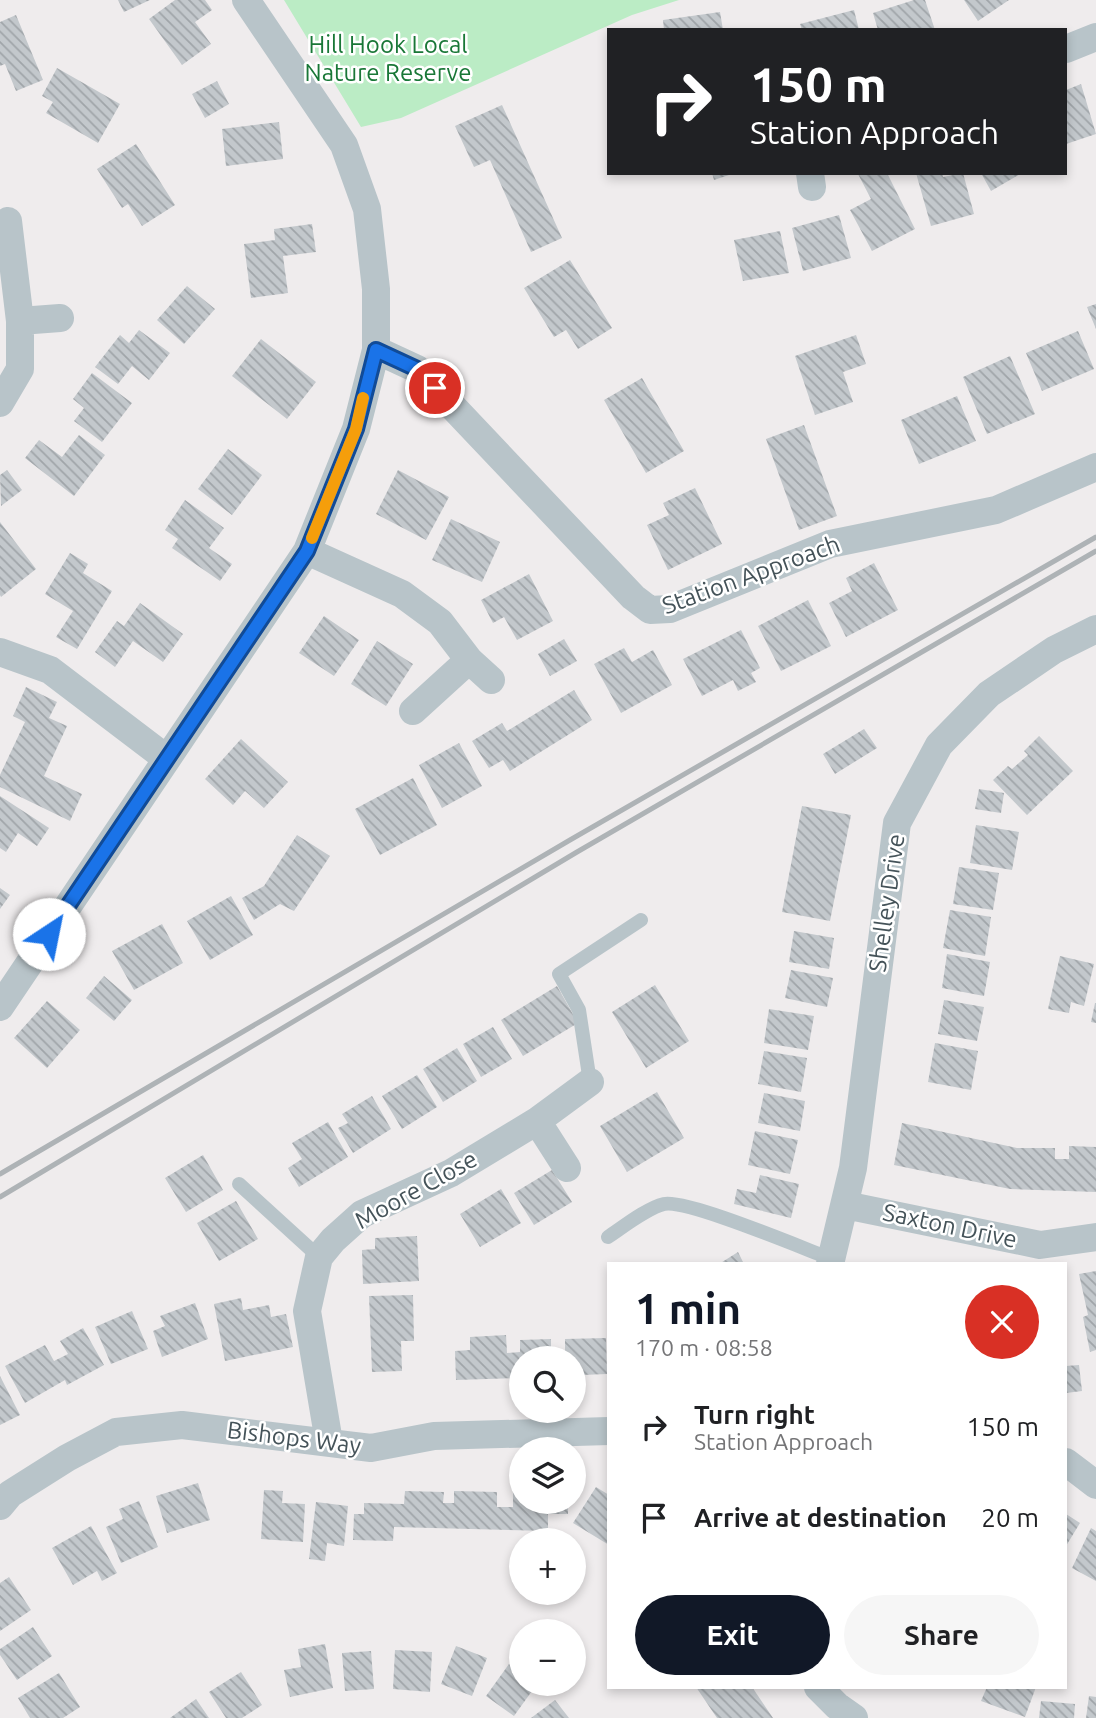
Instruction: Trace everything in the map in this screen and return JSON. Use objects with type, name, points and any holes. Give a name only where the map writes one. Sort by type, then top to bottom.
[{"type":"street","points":[[0,1006],[307,551],[356,429],[376,350],[376,289],[367,209],[344,145],[246,0]]},
{"type":"street","points":[[1067,48],[1096,37]]},
{"type":"street","points":[[0,402],[20,369],[20,321],[4,215]]},
{"type":"street","points":[[20,321],[60,318]]},
{"type":"street","name":"Station Approach","points":[[376,350],[417,369],[634,597],[650,610],[670,609],[830,544],[996,510],[1096,467]]},
{"type":"street","points":[[307,551],[402,594],[440,622],[469,660],[491,680]]},
{"type":"street","name":"Shelley Drive","points":[[831,1261],[853,1168],[897,823],[939,745],[989,694],[1054,650],[1096,629]]},
{"type":"street","points":[[0,652],[50,670],[167,759]]},
{"type":"street","points":[[413,711],[469,660]]},
{"type":"street","name":"Moore Close","points":[[319,1256],[362,1214],[451,1173],[537,1121],[590,1082]]},
{"type":"street","points":[[537,1121],[567,1168]]},
{"type":"street","name":"Saxton Drive","points":[[845,1205],[1039,1254],[1096,1237]]},
{"type":"street","points":[[319,1256],[307,1311],[329,1442]]},
{"type":"street","name":"Bishops Way","points":[[0,1506],[10,1494],[67,1458],[116,1432],[182,1425],[371,1448],[434,1436],[607,1431]]},
{"type":"street","points":[[1067,1463],[1096,1485]]},
{"type":"street","points":[[820,1689],[854,1718]]},
{"type":"lane","points":[[590,1082],[579,1010],[559,974],[641,920]]},
{"type":"lane","points":[[239,1184],[319,1256]]},
{"type":"lane","points":[[608,1237],[661,1205],[672,1203],[699,1210],[831,1261]]},
{"type":"green space","name":"Hill Hook Local Nature Reserve","points":[[284,0],[679,0],[632,15],[401,118],[361,127]]},
{"type":"building","points":[[118,0],[150,0],[124,12]]},
{"type":"building","points":[[175,0],[205,0],[212,10],[195,22],[211,44],[182,65],[149,19]]},
{"type":"building","points":[[914,0],[925,0],[934,28],[877,28],[873,13]]},
{"type":"building","points":[[964,0],[1009,0],[978,21]]},
{"type":"building","points":[[854,10],[858,28],[801,28],[800,24]]},
{"type":"building","points":[[720,12],[723,28],[664,28],[663,20]]},
{"type":"building","points":[[16,15],[43,80],[16,91],[5,64],[0,66],[0,22]]},
{"type":"building","points":[[57,68],[120,104],[98,143],[46,113],[53,102],[42,96]]},
{"type":"building","points":[[217,81],[229,104],[205,118],[192,94]]},
{"type":"building","points":[[1081,84],[1096,134],[1067,144],[1067,90]]},
{"type":"building","points":[[502,105],[562,238],[531,252],[490,160],[474,167],[455,126]]},
{"type":"building","points":[[279,122],[283,159],[226,166],[222,129]]},
{"type":"building","points":[[136,144],[175,205],[142,226],[128,204],[122,208],[97,169]]},
{"type":"building","points":[[713,175],[729,175],[714,180]]},
{"type":"building","points":[[859,175],[888,175],[915,229],[872,251],[850,210],[871,199]]},
{"type":"building","points":[[917,175],[964,175],[974,214],[931,226]]},
{"type":"building","points":[[982,175],[1019,175],[991,191]]},
{"type":"building","points":[[839,215],[851,258],[803,271],[792,228]]},
{"type":"building","points":[[312,224],[316,252],[283,256],[288,293],[251,298],[244,244],[275,240],[274,229]]},
{"type":"building","points":[[780,231],[789,273],[743,281],[734,240]]},
{"type":"building","points":[[570,260],[612,328],[578,349],[566,330],[554,337],[524,288]]},
{"type":"building","points":[[187,286],[215,309],[184,344],[157,320]]},
{"type":"building","points":[[1096,304],[1096,329],[1087,307]]},
{"type":"building","points":[[139,330],[170,353],[149,380],[132,366],[118,384],[95,367],[120,335],[129,343]]},
{"type":"building","points":[[1078,331],[1094,369],[1042,391],[1026,353]]},
{"type":"building","points":[[856,335],[866,364],[843,372],[853,402],[815,415],[795,356]]},
{"type":"building","points":[[261,339],[316,382],[287,419],[232,376]]},
{"type":"building","points":[[1010,356],[1035,414],[987,434],[963,377]]},
{"type":"building","points":[[92,373],[132,403],[102,442],[74,421],[84,408],[73,399]]},
{"type":"building","points":[[642,378],[684,451],[646,473],[604,400]]},
{"type":"building","points":[[957,396],[976,441],[919,464],[901,420]]},
{"type":"building","points":[[804,425],[837,516],[799,530],[766,439]]},
{"type":"building","points":[[79,435],[105,455],[74,496],[25,458],[39,440],[62,457]]},
{"type":"building","points":[[228,449],[262,475],[232,515],[198,489]]},
{"type":"building","points":[[7,470],[22,490],[1,506],[0,475]]},
{"type":"building","points":[[398,470],[449,497],[426,540],[376,514]]},
{"type":"building","points":[[695,488],[722,544],[668,570],[647,525],[669,515],[663,503]]},
{"type":"building","points":[[185,500],[224,528],[209,548],[232,564],[220,581],[172,548],[178,539],[165,530]]},
{"type":"building","points":[[451,519],[500,542],[482,582],[432,560]]},
{"type":"building","points":[[0,522],[36,569],[1,597],[0,595]]},
{"type":"building","points":[[70,553],[88,564],[83,573],[112,591],[77,649],[56,637],[73,611],[45,594]]},
{"type":"building","points":[[874,563],[898,610],[846,637],[829,603],[852,591],[846,578]]},
{"type":"building","points":[[529,574],[553,621],[517,640],[504,617],[493,623],[481,600]]},
{"type":"building","points":[[808,600],[831,646],[781,671],[758,626]]},
{"type":"building","points":[[140,603],[183,634],[163,662],[133,641],[115,667],[95,652],[117,621],[124,626]]},
{"type":"building","points":[[324,616],[359,640],[334,676],[299,653]]},
{"type":"building","points":[[741,630],[760,668],[751,673],[756,682],[738,691],[733,680],[702,696],[683,659]]},
{"type":"building","points":[[564,639],[577,661],[550,676],[538,654]]},
{"type":"building","points":[[377,641],[413,664],[386,706],[351,684]]},
{"type":"building","points":[[624,648],[632,662],[653,650],[672,685],[621,713],[594,664]]},
{"type":"building","points":[[26,687],[57,702],[49,718],[67,726],[44,776],[82,794],[70,821],[0,787],[0,775],[25,722],[13,716]]},
{"type":"building","points":[[574,690],[592,720],[510,771],[503,760],[489,768],[472,741],[502,723],[507,731]]},
{"type":"building","points":[[864,729],[877,748],[835,774],[823,754]]},
{"type":"building","points":[[1039,736],[1073,771],[1027,815],[993,780],[1008,766],[1012,769],[1028,755],[1024,751]]},
{"type":"building","points":[[241,739],[288,782],[264,808],[245,791],[233,805],[205,779]]},
{"type":"building","points":[[459,743],[482,786],[442,808],[419,765]]},
{"type":"building","points":[[413,778],[437,825],[380,855],[355,809]]},
{"type":"building","points":[[979,789],[1004,793],[1001,813],[975,809]]},
{"type":"building","points":[[0,796],[49,828],[37,846],[18,833],[6,852],[0,848]]},
{"type":"building","points":[[802,806],[851,815],[830,921],[782,912]]},
{"type":"building","points":[[976,825],[1019,832],[1012,870],[970,863]]},
{"type":"building","points":[[297,835],[330,856],[294,911],[280,904],[254,920],[242,898],[264,886]]},
{"type":"building","points":[[959,867],[999,873],[993,910],[953,904]]},
{"type":"building","points":[[0,888],[10,895],[0,909]]},
{"type":"building","points":[[231,896],[253,935],[210,960],[187,921]]},
{"type":"building","points":[[950,910],[991,917],[985,956],[943,948]]},
{"type":"building","points":[[162,924],[183,963],[134,990],[112,951]]},
{"type":"building","points":[[794,931],[834,938],[829,969],[789,962]]},
{"type":"building","points":[[947,954],[990,962],[984,996],[942,988]]},
{"type":"building","points":[[1060,956],[1094,964],[1084,1006],[1071,1002],[1069,1013],[1048,1009]]},
{"type":"building","points":[[791,970],[833,978],[827,1007],[785,998]]},
{"type":"building","points":[[104,976],[132,1000],[114,1021],[86,998]]},
{"type":"building","points":[[655,985],[689,1041],[646,1068],[612,1012]]},
{"type":"building","points":[[557,986],[578,1023],[523,1056],[501,1020]]},
{"type":"building","points":[[944,1000],[984,1007],[977,1041],[938,1034]]},
{"type":"building","points":[[47,1001],[80,1030],[47,1068],[14,1038]]},
{"type":"building","points":[[1096,1003],[1096,1023],[1091,1022]]},
{"type":"building","points":[[769,1009],[814,1016],[808,1050],[764,1043]]},
{"type":"building","points":[[493,1027],[512,1059],[481,1077],[463,1044]]},
{"type":"building","points":[[935,1043],[978,1051],[971,1090],[928,1082]]},
{"type":"building","points":[[457,1048],[477,1081],[443,1102],[423,1069]]},
{"type":"building","points":[[764,1051],[807,1058],[801,1092],[758,1084]]},
{"type":"building","points":[[417,1075],[437,1107],[402,1129],[382,1096]]},
{"type":"building","points":[[657,1092],[684,1138],[627,1172],[600,1126]]},
{"type":"building","points":[[764,1093],[805,1101],[800,1131],[758,1123]]},
{"type":"building","points":[[372,1096],[391,1129],[353,1153],[338,1128],[348,1123],[342,1114]]},
{"type":"building","points":[[328,1122],[348,1157],[299,1187],[288,1168],[302,1159],[292,1143]]},
{"type":"building","points":[[902,1123],[1017,1148],[1055,1148],[1055,1159],[1069,1159],[1069,1146],[1096,1147],[1096,1192],[1010,1189],[894,1165]]},
{"type":"building","points":[[755,1131],[798,1140],[790,1174],[748,1165]]},
{"type":"building","points":[[203,1155],[223,1190],[186,1212],[165,1178]]},
{"type":"building","points":[[552,1170],[572,1202],[534,1225],[514,1193]]},
{"type":"building","points":[[760,1175],[799,1184],[791,1218],[734,1204],[737,1189],[756,1193]]},
{"type":"building","points":[[501,1189],[521,1223],[480,1247],[460,1214]]},
{"type":"building","points":[[236,1201],[258,1239],[219,1261],[197,1223]]},
{"type":"building","points":[[417,1236],[419,1281],[363,1284],[362,1250],[375,1249],[375,1238]]},
{"type":"building","points":[[738,1252],[743,1262],[722,1262]]},
{"type":"building","points":[[1096,1271],[1096,1350],[1090,1352],[1083,1317],[1088,1315],[1079,1274]]},
{"type":"building","points":[[413,1295],[414,1341],[401,1341],[402,1371],[372,1372],[369,1296]]},
{"type":"building","points":[[241,1298],[243,1310],[269,1305],[271,1317],[286,1314],[293,1347],[225,1361],[214,1304]]},
{"type":"building","points":[[195,1303],[208,1339],[162,1357],[153,1331],[165,1326],[160,1316]]},
{"type":"building","points":[[132,1311],[148,1349],[111,1364],[95,1327]]},
{"type":"building","points":[[83,1328],[104,1365],[67,1385],[65,1380],[25,1403],[5,1366],[45,1345],[54,1361],[68,1354],[60,1341]]},
{"type":"building","points":[[506,1335],[509,1378],[456,1380],[455,1351],[470,1350],[470,1337]]},
{"type":"building","points":[[606,1338],[607,1374],[586,1375],[586,1346],[565,1346],[565,1339]]},
{"type":"building","points":[[551,1339],[551,1346],[520,1346],[520,1340]]},
{"type":"building","points":[[1079,1365],[1082,1391],[1067,1393],[1067,1366]]},
{"type":"building","points":[[0,1376],[20,1415],[0,1425]]},
{"type":"building","points":[[198,1483],[210,1520],[167,1533],[156,1496]]},
{"type":"building","points":[[596,1487],[607,1494],[607,1544],[586,1531],[586,1528],[573,1523],[579,1514],[586,1514],[586,1503]]},
{"type":"building","points":[[264,1490],[283,1491],[282,1503],[305,1504],[303,1542],[261,1539]]},
{"type":"building","points":[[405,1491],[444,1492],[443,1503],[454,1503],[454,1491],[497,1492],[497,1507],[509,1507],[509,1514],[548,1514],[548,1528],[509,1530],[394,1527],[393,1541],[353,1540],[354,1514],[364,1514],[364,1503],[404,1504]]},
{"type":"building","points":[[139,1501],[158,1547],[121,1563],[106,1527],[123,1519],[119,1509]]},
{"type":"building","points":[[316,1502],[348,1506],[344,1546],[327,1543],[325,1561],[309,1559]]},
{"type":"building","points":[[1067,1515],[1080,1523],[1067,1544]]},
{"type":"building","points":[[91,1526],[117,1573],[102,1581],[97,1571],[73,1585],[52,1548]]},
{"type":"building","points":[[1091,1528],[1096,1531],[1096,1581],[1072,1568]]},
{"type":"building","points":[[9,1577],[31,1610],[0,1631],[0,1583]]},
{"type":"building","points":[[33,1627],[52,1656],[17,1680],[0,1655],[0,1649]]},
{"type":"building","points":[[325,1644],[333,1688],[290,1697],[284,1670],[301,1667],[298,1649]]},
{"type":"building","points":[[456,1646],[487,1658],[472,1696],[441,1684]]},
{"type":"building","points":[[395,1650],[432,1652],[430,1692],[393,1689]]},
{"type":"building","points":[[371,1651],[374,1689],[345,1691],[342,1653]]},
{"type":"building","points":[[509,1664],[509,1696],[528,1696],[514,1716],[486,1696]]},
{"type":"building","points":[[241,1672],[262,1705],[242,1718],[226,1718],[209,1692]]},
{"type":"building","points":[[59,1673],[80,1707],[63,1718],[30,1718],[18,1698]]},
{"type":"building","points":[[697,1689],[753,1689],[773,1718],[717,1718]]},
{"type":"building","points":[[986,1689],[1035,1689],[1025,1717],[981,1701]]},
{"type":"building","points":[[1089,1696],[1096,1697],[1096,1718],[1086,1718]]},
{"type":"building","points":[[196,1699],[209,1718],[170,1718]]},
{"type":"building","points":[[555,1700],[569,1718],[531,1718]]},
{"type":"building","points":[[1041,1701],[1075,1704],[1074,1718],[1039,1718]]},
{"type":"railway","points":[[0,1174],[570,840],[1096,537]]},
{"type":"railway","points":[[0,1197],[577,852],[1096,551]]},
{"type":"slow traffic","points":[[312,538],[356,429],[363,398]]},
{"type":"route","points":[[49,934],[307,551],[356,429],[376,350],[417,369],[435,388]]}]
